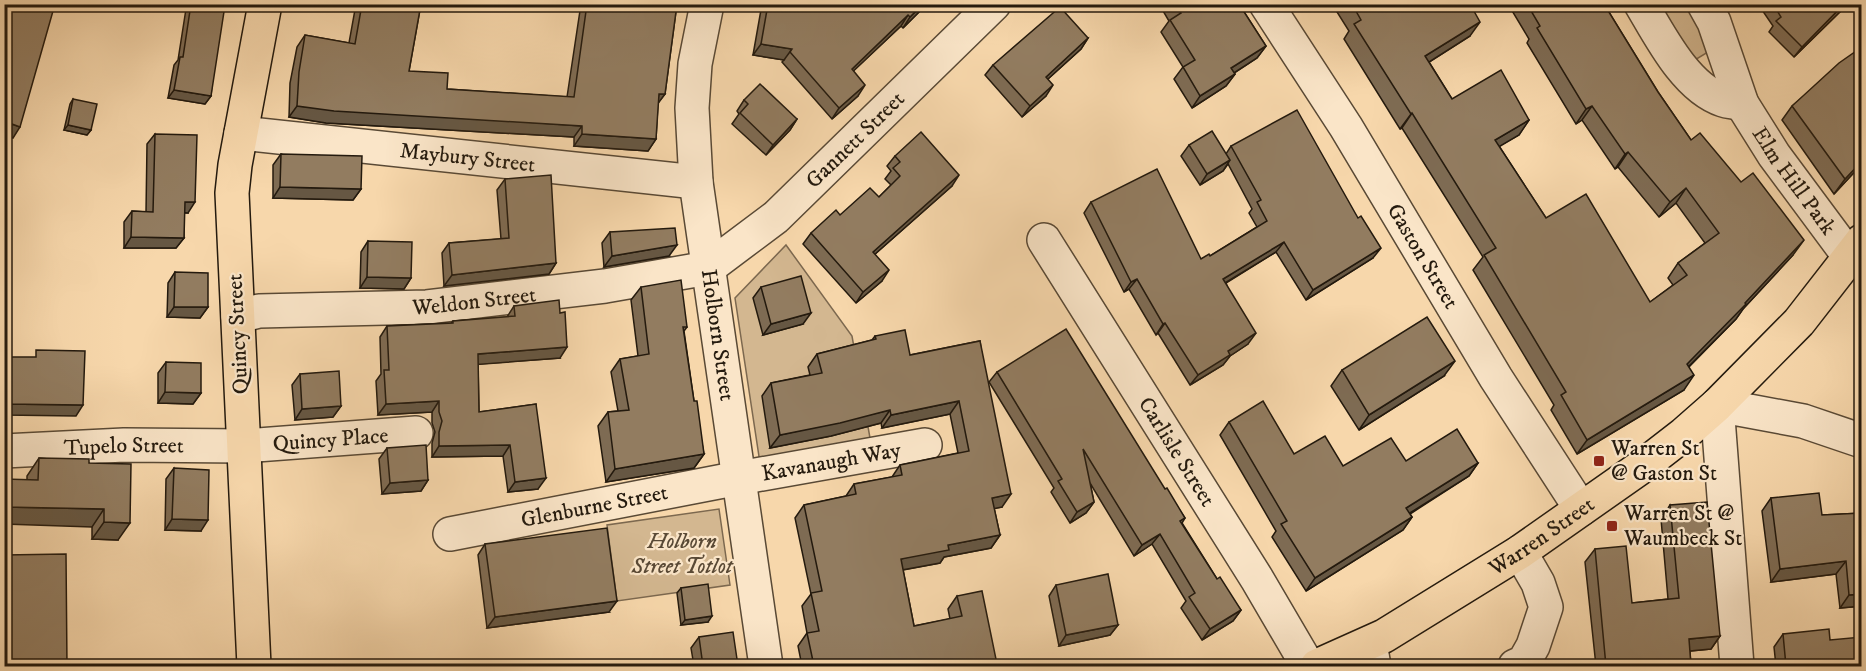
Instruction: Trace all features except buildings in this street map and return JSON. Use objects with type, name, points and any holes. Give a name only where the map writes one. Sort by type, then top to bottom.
[{"type":"main road","name":"Quincy Street","points":[[254,666],[232,193],[235,165],[265,4]]},
{"type":"main road","name":"Warren Street","points":[[1317,666],[1372,655],[1644,465],[1717,405],[1798,322],[1855,249]]},
{"type":"street","name":"Holborn Street","points":[[707,4],[695,64],[692,108],[696,182],[766,666]]},
{"type":"street","name":"Gannett Street","points":[[708,268],[776,217],[994,4]]},
{"type":"street","name":"Gaston Street","points":[[1266,4],[1346,127],[1496,378],[1581,509]]},
{"type":"street","name":"Elm Hill Park","points":[[1641,4],[1680,67],[1702,89],[1721,100],[1742,104]]},
{"type":"street","name":"Elm Hill Park","points":[[1704,4],[1714,22],[1742,104],[1774,155],[1855,249]]},
{"type":"street","name":"Maybury Street","points":[[241,133],[696,182]]},
{"type":"street","name":"Carlisle Street","points":[[1044,240],[1257,579],[1308,666]]},
{"type":"street","name":"Weldon Street","points":[[238,316],[259,311],[427,307],[605,286],[708,268]]},
{"type":"street","points":[[1737,666],[1717,405],[1803,421],[1862,441]]},
{"type":"street","name":"Quincy Place","points":[[244,446],[416,433]]},
{"type":"street","name":"Tupelo Street","points":[[4,451],[124,445],[244,446]]},
{"type":"street","name":"Kavanaugh Way","points":[[739,478],[925,445]]},
{"type":"street","name":"Glenburne Street","points":[[450,534],[739,478]]},
{"type":"street","points":[[1515,666],[1524,662],[1533,646],[1546,607],[1538,584],[1520,552]]},
{"type":"green space","points":[[1648,5],[1686,5],[1713,49],[1685,66]]},
{"type":"green space","points":[[786,245],[852,336],[870,438],[760,463],[735,298]]},
{"type":"green space","name":"Holborn Street Totlot","points":[[719,509],[730,585],[617,601],[607,525]]},
{"type":"place","name":"Warren St @ Gaston St","points":[[1599,461]]},
{"type":"place","name":"Warren St @ Waumbeck St","points":[[1612,526]]}]
